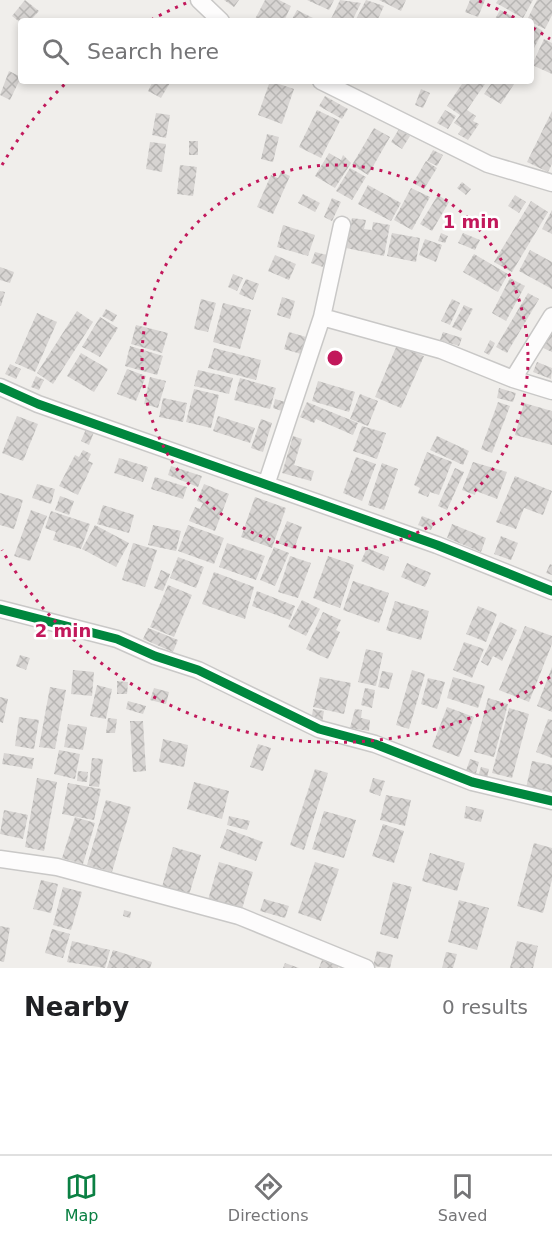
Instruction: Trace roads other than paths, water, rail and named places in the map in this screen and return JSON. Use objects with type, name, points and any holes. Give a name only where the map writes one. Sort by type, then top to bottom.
[{"type":"street","points":[[199,0],[217,18]]},
{"type":"street","points":[[327,84],[488,164],[552,183]]},
{"type":"street","points":[[266,484],[322,317],[342,225]]},
{"type":"street","points":[[513,379],[552,316]]},
{"type":"street","points":[[322,317],[441,350],[513,379],[552,391]]},
{"type":"street","points":[[0,387],[38,404],[437,545],[552,591]]},
{"type":"street","points":[[0,609],[117,639],[198,670],[319,729],[375,744],[472,782],[552,801]]},
{"type":"street","points":[[0,859],[57,867],[239,916],[366,968]]}]
